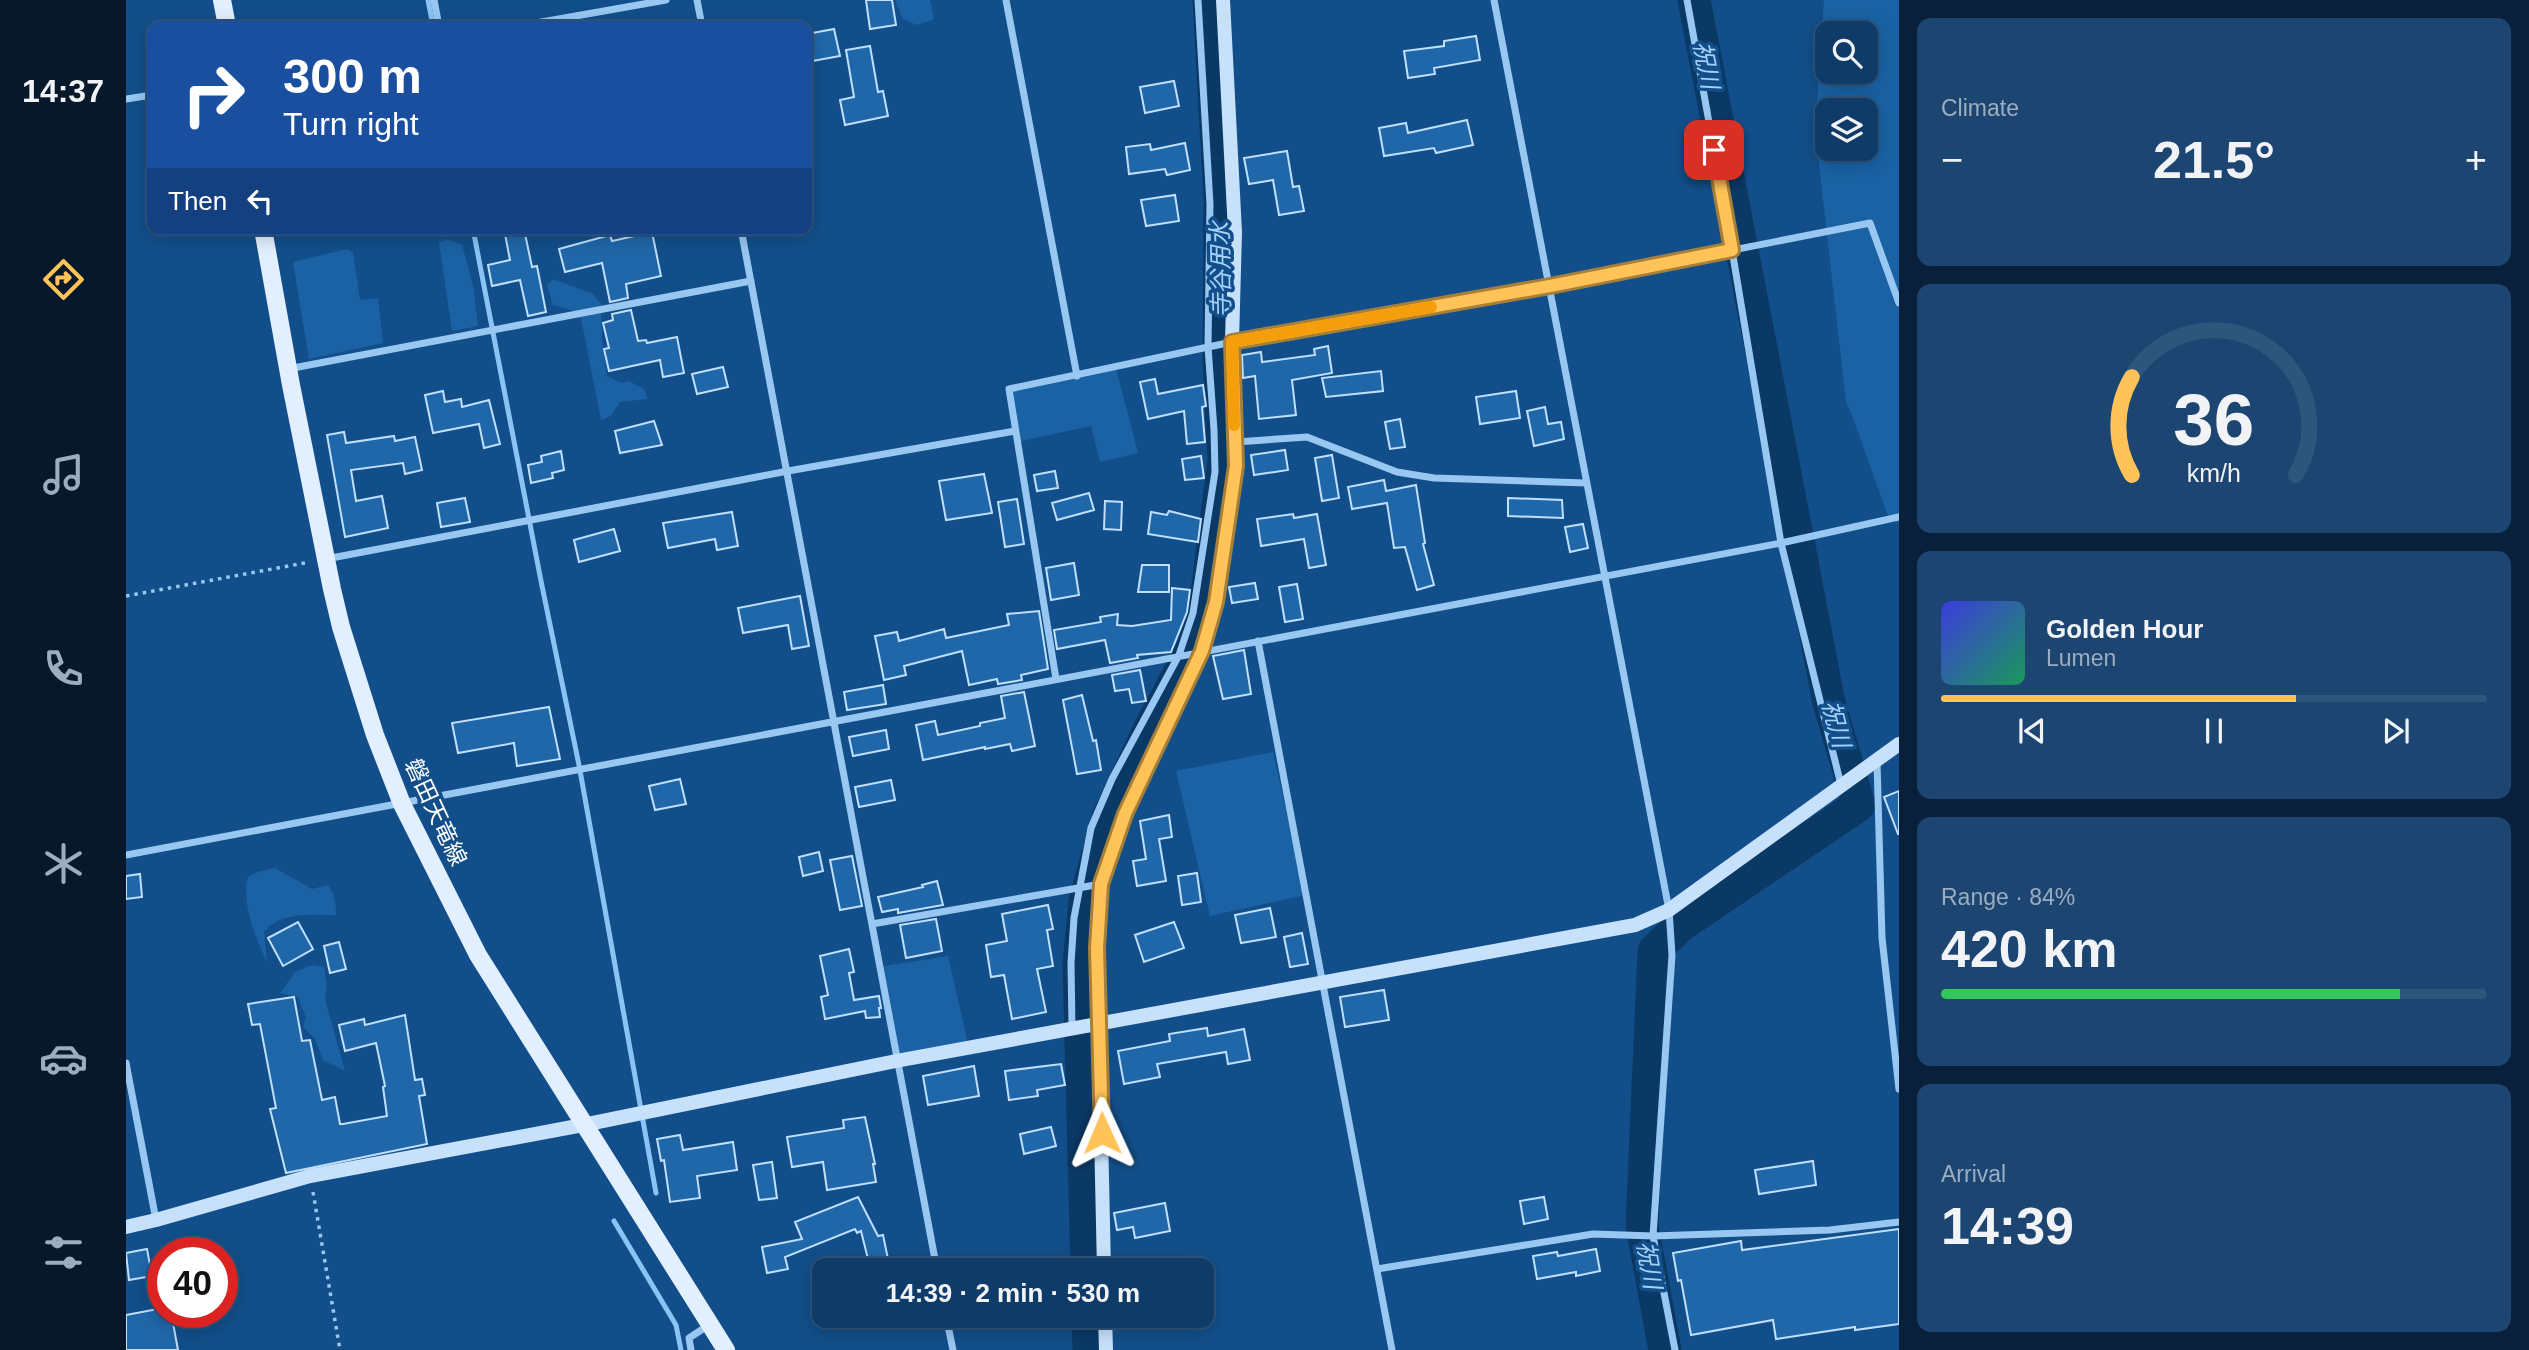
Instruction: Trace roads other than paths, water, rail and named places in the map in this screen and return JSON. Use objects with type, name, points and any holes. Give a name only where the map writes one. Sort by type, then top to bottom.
[{"type":"main road","points":[[222,0],[226,21]]},
{"type":"main road","name":"磐田天竜線","points":[[264,235],[325,559],[341,627],[370,721],[402,804],[478,956],[726,1350]]},
{"type":"street","points":[[434,0],[438,21]]},
{"type":"street","points":[[547,21],[666,0]]},
{"type":"street","points":[[697,0],[701,21]]},
{"type":"street","points":[[1006,0],[1077,376]]},
{"type":"street","points":[[1073,1028],[1071,963],[1079,888],[1091,828],[1112,779],[1179,655],[1193,613],[1215,471],[1208,347],[1210,204],[1198,0]]},
{"type":"street","points":[[1104,1258],[1097,948],[1101,884],[1125,814],[1202,651],[1216,602],[1236,466],[1232,342],[1235,232],[1223,0]]},
{"type":"street","points":[[1494,0],[1669,910],[1672,955],[1653,1236],[1675,1350]]},
{"type":"street","points":[[1687,0],[1781,543],[1841,785]]},
{"type":"street","points":[[126,99],[147,95]]},
{"type":"street","points":[[1056,679],[1009,389],[1232,342],[1550,286],[1870,223],[1899,303]]},
{"type":"street","points":[[742,235],[935,1258]]},
{"type":"street","points":[[288,369],[751,281]]},
{"type":"street","points":[[325,559],[788,471],[1016,431]]},
{"type":"street","points":[[1235,442],[1307,437],[1397,472],[1422,476],[1586,483]]},
{"type":"street","points":[[126,855],[1781,543],[1899,517]]},
{"type":"street","points":[[1258,642],[1392,1350]]},
{"type":"street","points":[[126,1227],[310,1176],[583,1125],[897,1061],[1635,925],[1669,910],[1899,744]]},
{"type":"street","points":[[1877,759],[1882,938],[1899,1089]]},
{"type":"street","points":[[872,924],[1101,884]]},
{"type":"street","points":[[126,1062],[156,1220]]},
{"type":"street","points":[[1377,1269],[1593,1234],[1653,1236],[1830,1230],[1899,1222]]},
{"type":"street","points":[[691,1350],[689,1339],[709,1324]]},
{"type":"street","points":[[948,1328],[953,1350]]},
{"type":"street","points":[[1105,1328],[1106,1350]]},
{"type":"waterway","points":[[428,0],[432,21]]},
{"type":"waterway","name":"寺谷用水","points":[[1087,1258],[1079,963],[1085,901],[1108,818],[1149,730],[1193,647],[1204,615],[1224,460],[1219,363],[1220,199],[1209,0]]},
{"type":"waterway","name":"祝川","points":[[1665,1350],[1642,1226],[1654,951],[1680,926],[1859,805],[1829,703],[1694,0]]},
{"type":"waterway","points":[[474,235],[579,765],[656,1193]]},
{"type":"waterway","points":[[614,1221],[676,1325],[681,1350]]},
{"type":"waterway","name":"寺谷用水","points":[[1088,1328],[1089,1350]]}]
